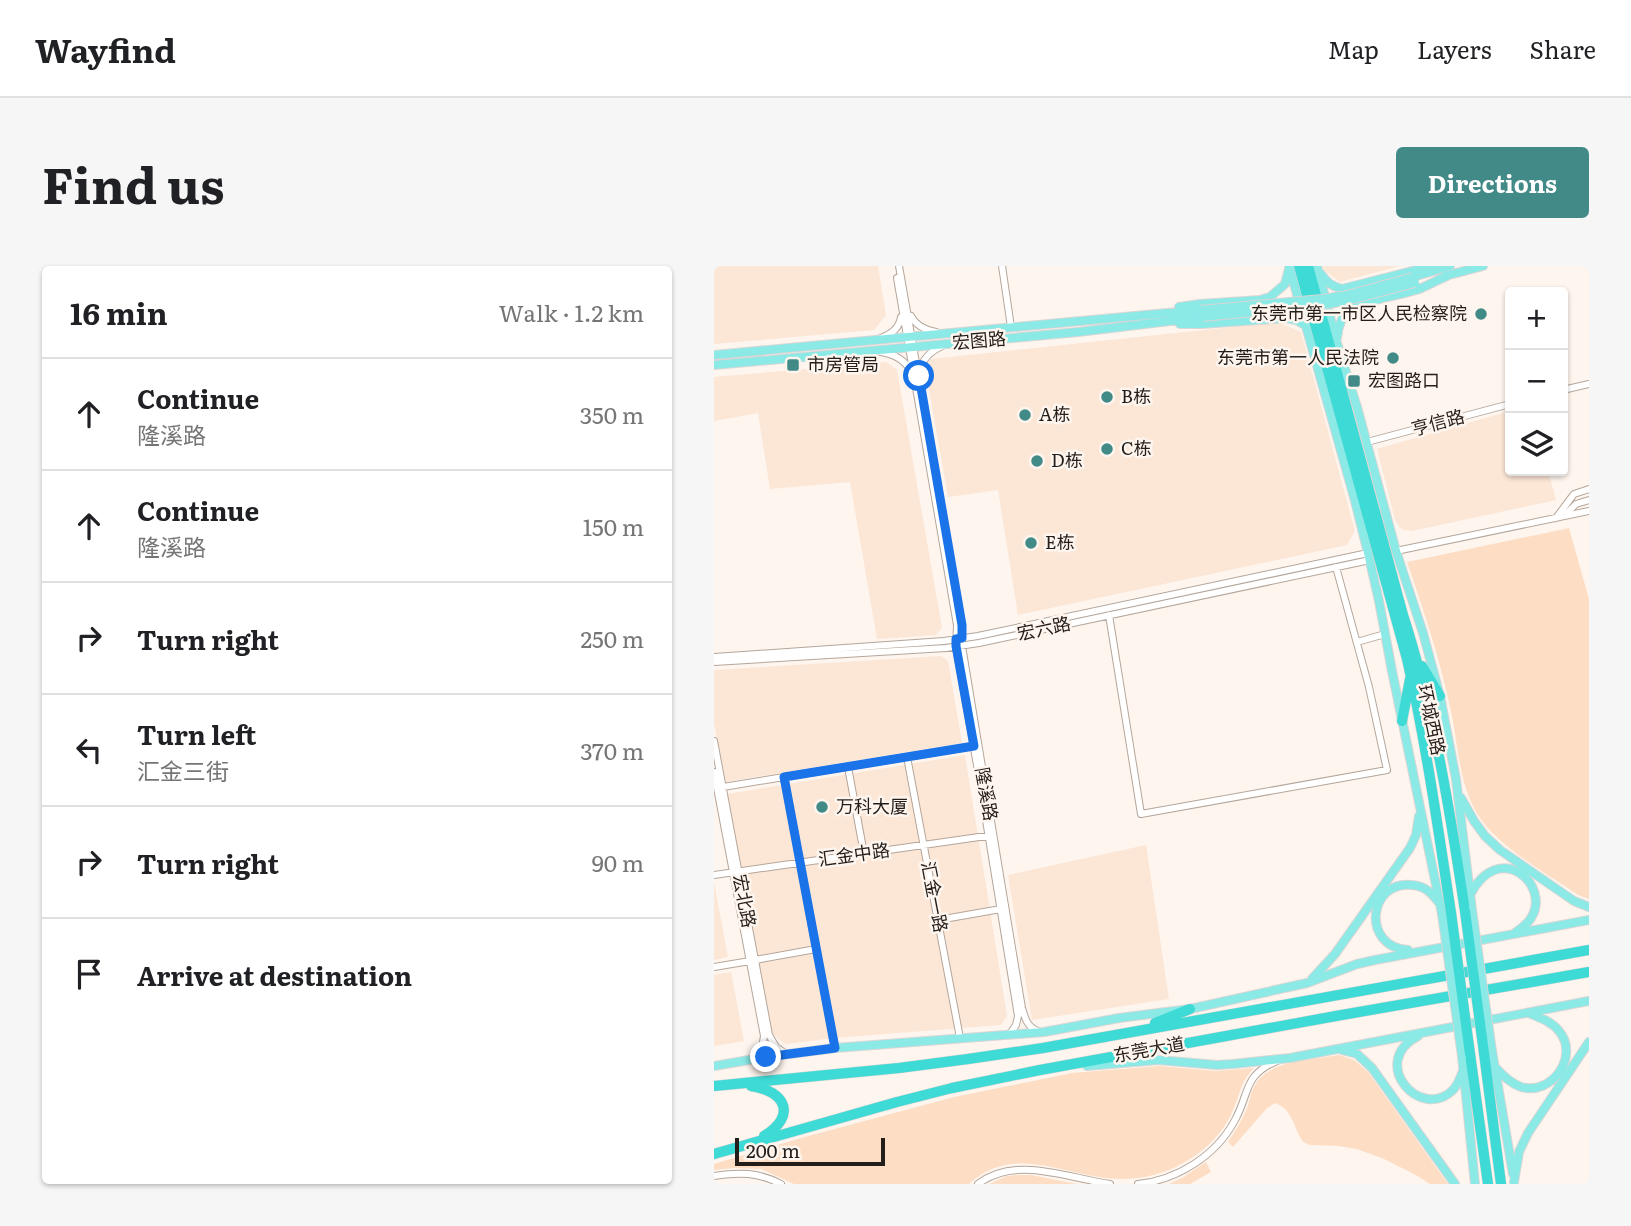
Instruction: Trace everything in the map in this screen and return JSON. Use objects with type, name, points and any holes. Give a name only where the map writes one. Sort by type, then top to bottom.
[{"type":"highway","name":"环城西路","points":[[1299,266],[1411,675],[1434,796],[1444,911],[1488,1184]]},
{"type":"highway","name":"环城西路","points":[[1308,266],[1416,656],[1440,758],[1469,911],[1488,1052],[1501,1184]]},
{"type":"highway","points":[[1416,656],[1440,695]]},
{"type":"highway","points":[[1402,722],[1411,675]]},
{"type":"highway","name":"东莞大道","points":[[714,1086],[968,1059],[1589,950]]},
{"type":"highway","name":"东莞大道","points":[[714,1154],[952,1088],[1589,972]]},
{"type":"highway","points":[[1137,1031],[1190,1009]]},
{"type":"highway","points":[[737,1084],[771,1091],[781,1099],[784,1107],[782,1119],[775,1129],[752,1144]]},
{"type":"main road","points":[[1270,297],[1285,284],[1289,266]]},
{"type":"main road","points":[[1289,266],[1369,556],[1444,911]]},
{"type":"main road","points":[[1318,268],[1326,282],[1342,289],[1432,266]]},
{"type":"main road","points":[[1439,266],[1449,269]]},
{"type":"main road","points":[[1201,313],[1347,295],[1449,269],[1483,266]]},
{"type":"main road","points":[[1318,268],[1396,551],[1440,695],[1458,791],[1470,895],[1469,911]]},
{"type":"main road","points":[[1336,340],[1342,318],[1352,309],[1421,288],[1449,269]]},
{"type":"main road","points":[[1352,287],[1339,296],[1341,304],[1352,309]]},
{"type":"main road","points":[[1159,313],[1180,306],[1260,300],[1278,296],[1284,300],[1285,313],[1273,318]]},
{"type":"main road","name":"宏图路","points":[[714,355],[1159,313],[1201,313]]},
{"type":"main road","name":"宏图路","points":[[714,365],[1167,322],[1201,313]]},
{"type":"main road","points":[[1167,322],[1202,324],[1286,318],[1305,325]]},
{"type":"main road","points":[[1458,791],[1474,821],[1500,850],[1574,901],[1589,907]]},
{"type":"main road","points":[[1307,983],[1335,954],[1410,848],[1419,822],[1420,806]]},
{"type":"main road","points":[[1470,895],[1477,882],[1496,869],[1508,868],[1528,880],[1536,900],[1534,911],[1524,926],[1513,934]]},
{"type":"main road","points":[[1418,951],[1401,950],[1382,938],[1375,916],[1378,904],[1384,895],[1395,887],[1406,884],[1432,893],[1444,911]]},
{"type":"main road","points":[[714,1066],[835,1048],[1044,1032],[1119,1018],[1190,1009],[1307,983],[1357,964],[1589,920]]},
{"type":"main road","points":[[1040,1070],[1158,1059],[1217,1065],[1283,1058],[1589,1001]]},
{"type":"main road","points":[[1494,1067],[1507,1080],[1521,1087],[1545,1085],[1560,1072],[1566,1053],[1565,1041],[1559,1030],[1544,1019],[1528,1013]]},
{"type":"main road","points":[[1426,1033],[1404,1046],[1399,1055],[1398,1076],[1412,1093],[1424,1098],[1444,1096],[1452,1090],[1464,1071]]},
{"type":"main road","points":[[1514,1183],[1520,1152],[1528,1133],[1589,1042]]},
{"type":"main road","points":[[1339,1049],[1357,1054],[1372,1068],[1455,1184]]},
{"type":"main road","points":[[1488,1052],[1494,1067],[1514,1183]]},
{"type":"main road","points":[[1466,1055],[1464,1071],[1475,1184]]},
{"type":"street","name":"隆溪路","points":[[897,266],[957,625],[974,746],[1022,1008],[1032,1028],[1044,1032]]},
{"type":"street","points":[[1002,266],[1011,327]]},
{"type":"street","points":[[904,309],[923,328],[948,333]]},
{"type":"street","points":[[874,341],[898,327],[904,309]]},
{"type":"street","points":[[875,351],[897,357],[906,363],[916,376],[927,355],[948,344]]},
{"type":"street","points":[[1568,389],[1589,384]]},
{"type":"street","name":"亨信路","points":[[1367,442],[1505,405]]},
{"type":"street","points":[[1556,518],[1574,494],[1589,489]]},
{"type":"street","points":[[1564,516],[1576,503],[1589,500]]},
{"type":"street","points":[[1396,551],[1589,511]]},
{"type":"street","name":"宏六路","points":[[714,659],[959,642],[1109,615],[1336,567],[1369,556]]},
{"type":"street","name":"宏六路","points":[[959,642],[1369,556]]},
{"type":"street","points":[[1109,615],[1141,814],[1387,770],[1336,567]]},
{"type":"street","points":[[1357,642],[1385,634]]},
{"type":"street","name":"隆溪路","points":[[959,642],[1018,1016],[1009,1035]]},
{"type":"street","name":"宏北路","points":[[714,741],[718,788]]},
{"type":"street","points":[[718,788],[974,746]]},
{"type":"street","name":"汇金一路","points":[[908,757],[960,1038]]},
{"type":"street","points":[[848,767],[864,853]]},
{"type":"street","name":"宏北路","points":[[714,772],[736,872],[764,1042],[752,1059]]},
{"type":"street","points":[[784,777],[835,1048]]},
{"type":"street","name":"汇金中路","points":[[714,875],[991,835]]},
{"type":"street","points":[[938,920],[1001,909]]},
{"type":"street","points":[[714,967],[816,949]]},
{"type":"street","name":"宏北路","points":[[752,960],[769,1035],[776,1047],[786,1054]]},
{"type":"street","points":[[1138,1184],[1166,1179],[1209,1152],[1235,1121],[1250,1081],[1271,1063],[1283,1058]]},
{"type":"street","points":[[978,1184],[1006,1170],[1017,1169],[1032,1169],[1110,1184]]},
{"type":"street","points":[[714,1176],[760,1175],[781,1184]]},
{"type":"shaded area","points":[[714,266],[878,266],[886,315],[874,330],[714,344]]},
{"type":"shaded area","points":[[1323,266],[1400,266],[1340,282],[1324,270]]},
{"type":"shaded area","points":[[1278,322],[1301,332],[1355,531],[1347,545],[1018,615],[998,490],[948,497],[925,367],[931,359]]},
{"type":"shaded area","points":[[886,362],[897,370],[942,628],[936,635],[877,639],[850,482],[770,489],[758,413],[714,421],[714,377]]},
{"type":"shaded area","points":[[1505,412],[1505,476],[1549,476],[1556,500],[1412,531],[1404,530],[1395,520],[1377,449]]},
{"type":"shaded area","points":[[1569,528],[1589,599],[1589,899],[1578,895],[1510,848],[1497,838],[1478,815],[1463,778],[1442,673],[1407,562]]},
{"type":"shaded area","points":[[941,656],[948,661],[962,743],[725,782],[714,723],[714,670]]},
{"type":"shaded area","points":[[965,755],[1007,1016],[1001,1025],[786,1044],[772,1034],[727,794]]},
{"type":"shaded area","points":[[1146,845],[1169,999],[1032,1020],[1008,875]]},
{"type":"shaded area","points":[[714,883],[728,957],[714,960]]},
{"type":"shaded area","points":[[731,972],[744,1041],[714,1046],[714,975]]},
{"type":"shaded area","points":[[1339,1055],[1354,1060],[1368,1072],[1448,1184],[1430,1184],[1382,1158],[1356,1149],[1303,1142],[1290,1115],[1275,1103],[1267,1108],[1233,1147],[1228,1142],[1243,1117],[1253,1090],[1269,1071],[1292,1062]]},
{"type":"shaded area","points":[[1159,1066],[1216,1071],[1254,1068],[1244,1081],[1230,1117],[1215,1139],[1186,1161],[1156,1174],[1122,1179],[1024,1164],[1005,1165],[987,1171],[969,1184],[794,1184],[761,1169],[714,1170],[714,1164],[954,1097],[1072,1073]]},
{"type":"shaded area","points":[[1206,1162],[1211,1172],[1190,1184],[1169,1184],[1182,1178]]},
{"type":"shaded area","points":[[1017,1175],[1077,1184],[989,1184],[1007,1176]]},
{"type":"place","name":"东莞市第一市区人民检察院","points":[[1481,314]]},
{"type":"place","name":"东莞市第一人民法院","points":[[1393,358]]},
{"type":"place","name":"市房管局","points":[[793,365]]},
{"type":"place","name":"宏图路口","points":[[1354,381]]},
{"type":"place","name":"B栋","points":[[1107,397]]},
{"type":"place","name":"A栋","points":[[1025,415]]},
{"type":"place","name":"C栋","points":[[1107,449]]},
{"type":"place","name":"D栋","points":[[1037,461]]},
{"type":"place","name":"E栋","points":[[1031,543]]},
{"type":"place","name":"万科大厦","points":[[822,807]]},
{"type":"route","points":[[766,1057],[835,1048],[784,777],[974,746],[956,646],[956,639],[962,638],[962,625],[919,376]]}]
